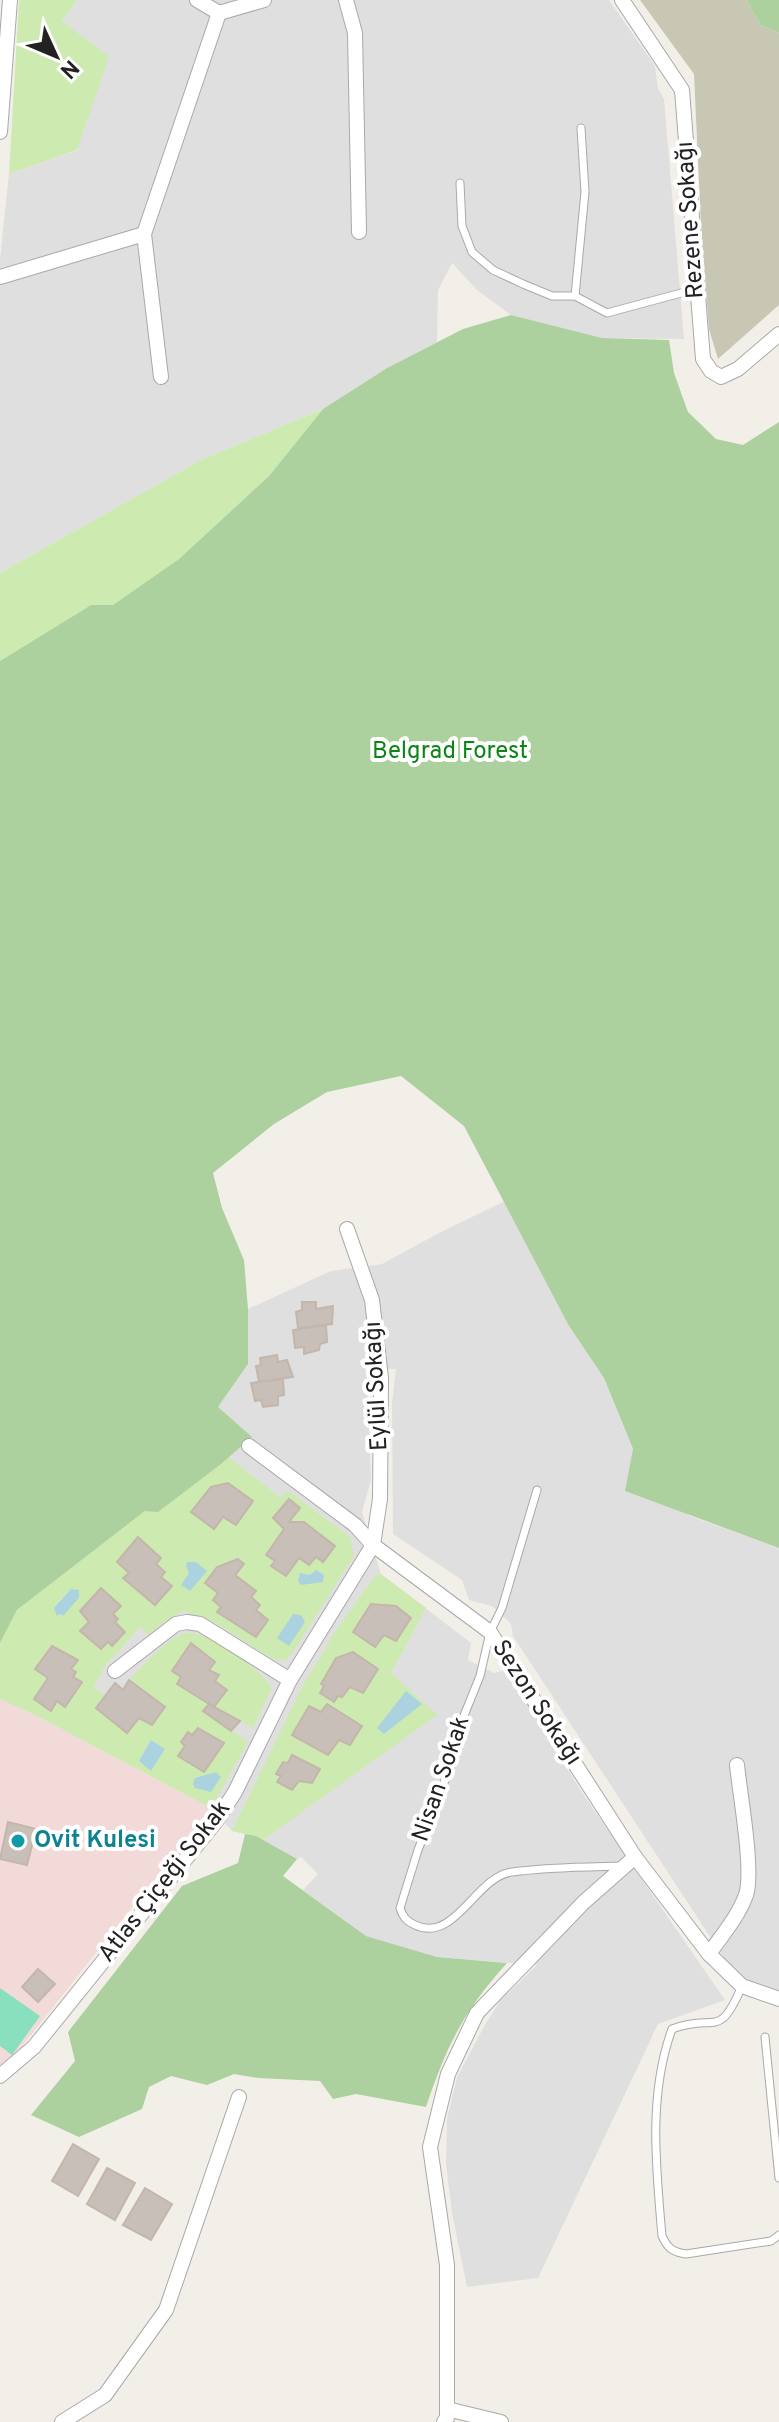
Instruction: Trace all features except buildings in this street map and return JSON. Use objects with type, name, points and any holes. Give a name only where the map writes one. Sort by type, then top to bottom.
[{"type":"street","points":[[0,132],[10,0]]},
{"type":"street","points":[[197,0],[219,13],[264,0]]},
{"type":"street","points":[[346,0],[355,33],[359,232]]},
{"type":"street","name":"Rezene Sokağı","points":[[622,0],[682,90],[703,359],[711,371],[721,377],[738,369],[779,334]]},
{"type":"street","points":[[161,377],[144,234],[219,13]]},
{"type":"street","points":[[0,277],[144,234]]},
{"type":"street","name":"Eylül Sokağı","points":[[347,1229],[372,1300],[381,1378],[380,1499],[373,1545]]},
{"type":"street","name":"Sezon Sokağı","points":[[249,1446],[355,1525],[373,1545],[490,1632],[631,1862],[742,1986],[779,1999]]},
{"type":"street","name":"Atlas Çiçeği Sokak","points":[[0,2076],[34,2047],[217,1820],[235,1792],[290,1680],[373,1545]]},
{"type":"street","points":[[115,1671],[176,1624],[187,1622],[200,1624],[290,1680]]},
{"type":"street","points":[[737,1765],[750,1875],[746,1895],[712,1951],[735,1971],[766,1988],[779,1991]]},
{"type":"street","points":[[501,2422],[445,2415],[447,2265],[430,2147],[448,2074],[477,2013],[584,1902],[631,1862]]},
{"type":"street","points":[[62,2422],[105,2395],[166,2310],[239,2097]]},
{"type":"lane","points":[[575,296],[585,192],[581,128]]},
{"type":"lane","points":[[460,183],[462,226],[472,252],[493,270],[523,284],[552,296],[575,296],[607,313],[696,289]]},
{"type":"lane","points":[[490,1632],[502,1608],[537,1490]]},
{"type":"lane","name":"Nisan Sokak","points":[[490,1632],[480,1676],[463,1718],[456,1752],[418,1850],[400,1908],[403,1917],[410,1923],[429,1929],[446,1924],[488,1883],[509,1872],[631,1862]]},
{"type":"lane","points":[[742,1986],[727,2017],[716,2023],[686,2024],[672,2029],[666,2047],[657,2088],[656,2167],[662,2236],[666,2246],[674,2252],[686,2254],[771,2241],[779,2235]]},
{"type":"lane","points":[[765,2037],[779,2178]]},
{"type":"shaded area","points":[[77,0],[609,0],[655,66],[658,88],[664,99],[684,339],[602,338],[511,315],[477,290],[452,263],[438,290],[437,342],[387,368],[323,409],[201,460],[0,573],[0,259],[9,174],[78,150],[62,21]]},
{"type":"shaded area","points":[[640,0],[747,0],[760,25],[779,33],[779,305],[718,359],[709,329],[694,74]]},
{"type":"shaded area","points":[[505,1201],[569,1326],[604,1378],[633,1450],[690,1516],[779,1548],[779,1991],[748,1981],[724,1958],[513,1636],[511,1624],[492,1606],[469,1600],[462,1580],[393,1534],[392,1403],[396,1369],[365,1370],[370,1375],[367,1383],[371,1480],[362,1512],[381,1574],[471,1643],[468,1660],[494,1673],[506,1670],[583,1794],[725,2000],[658,2024],[538,2278],[467,2287],[446,2164],[447,2119],[457,2077],[486,2023],[501,2000],[537,1965],[437,1957],[366,1936],[303,1890],[318,1874],[301,1857],[297,1859],[255,1836],[232,1831],[211,1808],[0,1699],[0,1643],[251,1437],[218,1407],[248,1364],[248,1309],[331,1271],[382,1264]]},
{"type":"shaded area","points":[[0,1699],[211,1808],[16,2054],[0,2065]]},
{"type":"green space","points":[[19,0],[77,0],[62,21],[109,57],[77,150],[9,174]]},
{"type":"green space","points":[[747,0],[779,0],[779,33],[760,25]]},
{"type":"green space","name":"Belgrad Forest","points":[[511,315],[602,338],[669,340],[674,373],[688,412],[716,439],[743,445],[779,422],[779,1548],[625,1491],[633,1449],[604,1378],[569,1326],[464,1126],[401,1076],[327,1092],[274,1124],[213,1173],[222,1208],[244,1260],[248,1309],[248,1364],[218,1407],[252,1437],[158,1512],[145,1511],[17,1610],[0,1643],[0,661],[91,605],[113,605],[179,559],[269,476],[323,409],[387,368],[463,329]]},
{"type":"green space","points":[[323,409],[269,476],[179,559],[113,605],[91,605],[0,661],[0,573],[201,460]]},
{"type":"green space","points":[[228,1457],[281,1498],[287,1490],[350,1537],[354,1556],[285,1661],[271,1658],[214,1622],[183,1611],[148,1635],[140,1627],[105,1666],[94,1687],[105,1696],[96,1708],[127,1732],[139,1718],[152,1725],[165,1707],[129,1680],[159,1649],[180,1635],[190,1633],[216,1641],[255,1670],[272,1688],[253,1728],[214,1707],[227,1690],[215,1681],[218,1675],[209,1670],[214,1663],[191,1644],[172,1670],[181,1677],[177,1684],[209,1704],[204,1711],[248,1742],[211,1808],[0,1699],[0,1643],[17,1610],[145,1511]]},
{"type":"green space","points":[[381,1574],[426,1608],[391,1673],[437,1715],[263,1840],[232,1831],[302,1687],[335,1632],[374,1577]]},
{"type":"green space","points":[[245,1834],[256,1836],[297,1859],[283,1876],[366,1936],[437,1957],[507,1963],[479,1997],[458,2030],[426,2107],[356,2094],[333,2099],[320,2081],[234,2074],[207,2085],[171,2076],[149,2087],[142,2109],[79,2137],[31,2115],[75,2061],[68,2032],[182,1886],[238,1863]]},
{"type":"green space","points":[[0,1988],[40,2016],[12,2055],[0,2046]]},
{"type":"water","points":[[187,1562],[196,1562],[207,1571],[190,1591],[181,1585],[189,1573]]},
{"type":"water","points":[[316,1570],[324,1575],[323,1582],[301,1585],[298,1581],[300,1573],[310,1575]]},
{"type":"water","points":[[71,1589],[79,1590],[79,1598],[63,1616],[57,1616],[54,1608]]},
{"type":"water","points":[[293,1614],[301,1615],[305,1622],[289,1646],[277,1638]]},
{"type":"water","points":[[406,1691],[422,1704],[384,1734],[377,1728]]},
{"type":"water","points":[[151,1740],[165,1749],[151,1771],[139,1761]]},
{"type":"water","points":[[216,1772],[221,1777],[211,1792],[195,1788],[195,1778]]},
{"type":"place","name":"Ovit Kulesi","points":[[18,1841]]}]
